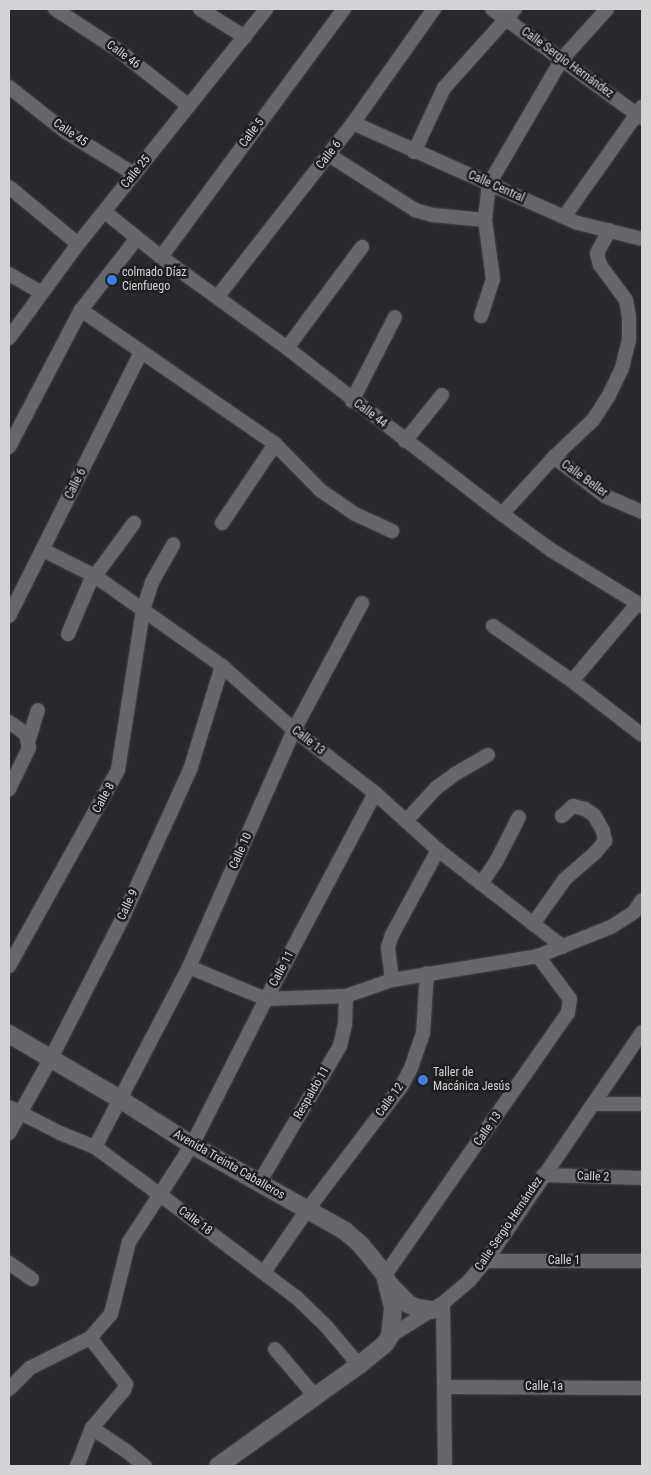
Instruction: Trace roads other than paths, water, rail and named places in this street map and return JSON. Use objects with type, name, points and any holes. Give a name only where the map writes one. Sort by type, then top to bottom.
[{"type":"street","name":"Calle 46","points":[[55,9],[118,50],[189,106]]},
{"type":"street","points":[[200,9],[245,37]]},
{"type":"street","name":"Calle 25","points":[[9,336],[40,292],[266,9]]},
{"type":"street","name":"Calle 5","points":[[161,257],[344,9]]},
{"type":"street","name":"Calle 6","points":[[218,296],[329,155],[434,9]]},
{"type":"street","name":"Calle Sergio Hernández","points":[[492,9],[510,14],[562,59],[640,113]]},
{"type":"street","points":[[481,316],[493,279],[485,220],[489,184],[562,59],[607,9]]},
{"type":"street","points":[[414,152],[444,88],[510,14]]},
{"type":"street","name":"Calle 45","points":[[9,87],[66,132],[134,174]]},
{"type":"street","points":[[564,217],[640,113]]},
{"type":"street","name":"Calle Central","points":[[353,123],[414,152],[578,223],[642,239]]},
{"type":"street","points":[[329,155],[416,210],[433,215],[485,220]]},
{"type":"street","points":[[9,187],[78,244]]},
{"type":"street","name":"Calle 44","points":[[104,212],[161,257],[218,296],[287,348],[352,401],[551,550],[640,605]]},
{"type":"street","points":[[502,514],[554,457],[593,420],[622,368],[629,340],[629,317],[626,300],[600,265],[597,253],[610,230]]},
{"type":"street","points":[[9,447],[81,310],[137,238]]},
{"type":"street","points":[[287,348],[362,246]]},
{"type":"street","points":[[9,274],[40,292]]},
{"type":"street","points":[[81,310],[275,444],[320,490],[355,514],[392,531]]},
{"type":"street","points":[[352,401],[395,317]]},
{"type":"street","name":"Calle 6","points":[[9,616],[141,352]]},
{"type":"street","points":[[405,441],[442,395]]},
{"type":"street","points":[[222,523],[275,444]]},
{"type":"street","name":"Calle Beller","points":[[554,457],[605,496],[642,512]]},
{"type":"street","points":[[68,634],[94,576],[134,523]]},
{"type":"street","name":"Calle 8","points":[[9,966],[118,770],[142,610],[149,588],[173,545]]},
{"type":"street","name":"Calle 13","points":[[43,550],[94,576],[222,666],[294,730],[376,793],[438,850],[563,947]]},
{"type":"street","name":"Calle 10","points":[[95,1147],[118,1098],[189,967],[294,730],[362,603]]},
{"type":"street","points":[[572,681],[640,605]]},
{"type":"street","points":[[493,626],[572,681],[642,735]]},
{"type":"street","name":"Calle 9","points":[[9,1133],[15,1110],[50,1060],[122,919],[190,770],[222,666]]},
{"type":"street","points":[[9,789],[29,751],[29,739],[38,710]]},
{"type":"street","points":[[9,722],[23,731],[29,739]]},
{"type":"street","points":[[406,821],[436,788],[455,774],[488,755]]},
{"type":"street","name":"Calle 11","points":[[90,1338],[111,1314],[129,1242],[192,1145],[266,999],[376,793]]},
{"type":"street","points":[[533,924],[565,880],[595,853],[605,841],[603,831],[594,815],[585,809],[573,806],[562,816]]},
{"type":"street","points":[[481,884],[497,860],[519,817]]},
{"type":"street","points":[[392,980],[388,947],[392,935],[438,850]]},
{"type":"street","points":[[189,967],[266,999],[346,996],[392,980],[538,956],[611,927],[640,910]]},
{"type":"street","name":"Calle 13","points":[[387,1280],[568,1013],[570,999],[538,956]]},
{"type":"street","name":"Calle 12","points":[[264,1272],[308,1209],[401,1087],[412,1068],[422,1033],[427,973]]},
{"type":"street","name":"Respaldo 11","points":[[259,1183],[340,1046],[346,996]]},
{"type":"street","name":"Calle Sergio Hernández","points":[[218,1466],[233,1461],[315,1396],[359,1365],[384,1344],[390,1336],[438,1307],[469,1282],[486,1261],[642,1032]]},
{"type":"street","name":"Avenida Treinta Caballeros","points":[[9,1034],[50,1060],[118,1098],[192,1145],[308,1209],[353,1237],[408,1304],[438,1307]]},
{"type":"street","points":[[592,1104],[642,1104]]},
{"type":"street","name":"Calle 18","points":[[15,1110],[95,1147],[159,1194],[297,1298],[326,1326],[359,1365]]},
{"type":"street","name":"Calle 2","points":[[543,1175],[642,1178]]},
{"type":"street","name":"Calle 1","points":[[486,1261],[642,1261]]},
{"type":"street","points":[[9,1263],[32,1279]]},
{"type":"street","points":[[387,1280],[392,1308],[390,1336]]},
{"type":"street","points":[[438,1307],[446,1387],[445,1466]]},
{"type":"street","points":[[11,1383],[30,1368],[90,1338],[126,1384],[124,1390],[92,1428],[77,1466]]},
{"type":"street","points":[[275,1349],[315,1396]]},
{"type":"street","name":"Calle 1a","points":[[446,1387],[642,1388]]},
{"type":"street","points":[[92,1428],[145,1466]]},
{"type":"place","name":"colmado Díaz Cienfuego","points":[[112,280]]},
{"type":"place","name":"Taller de Macánica Jesús","points":[[423,1080]]}]
